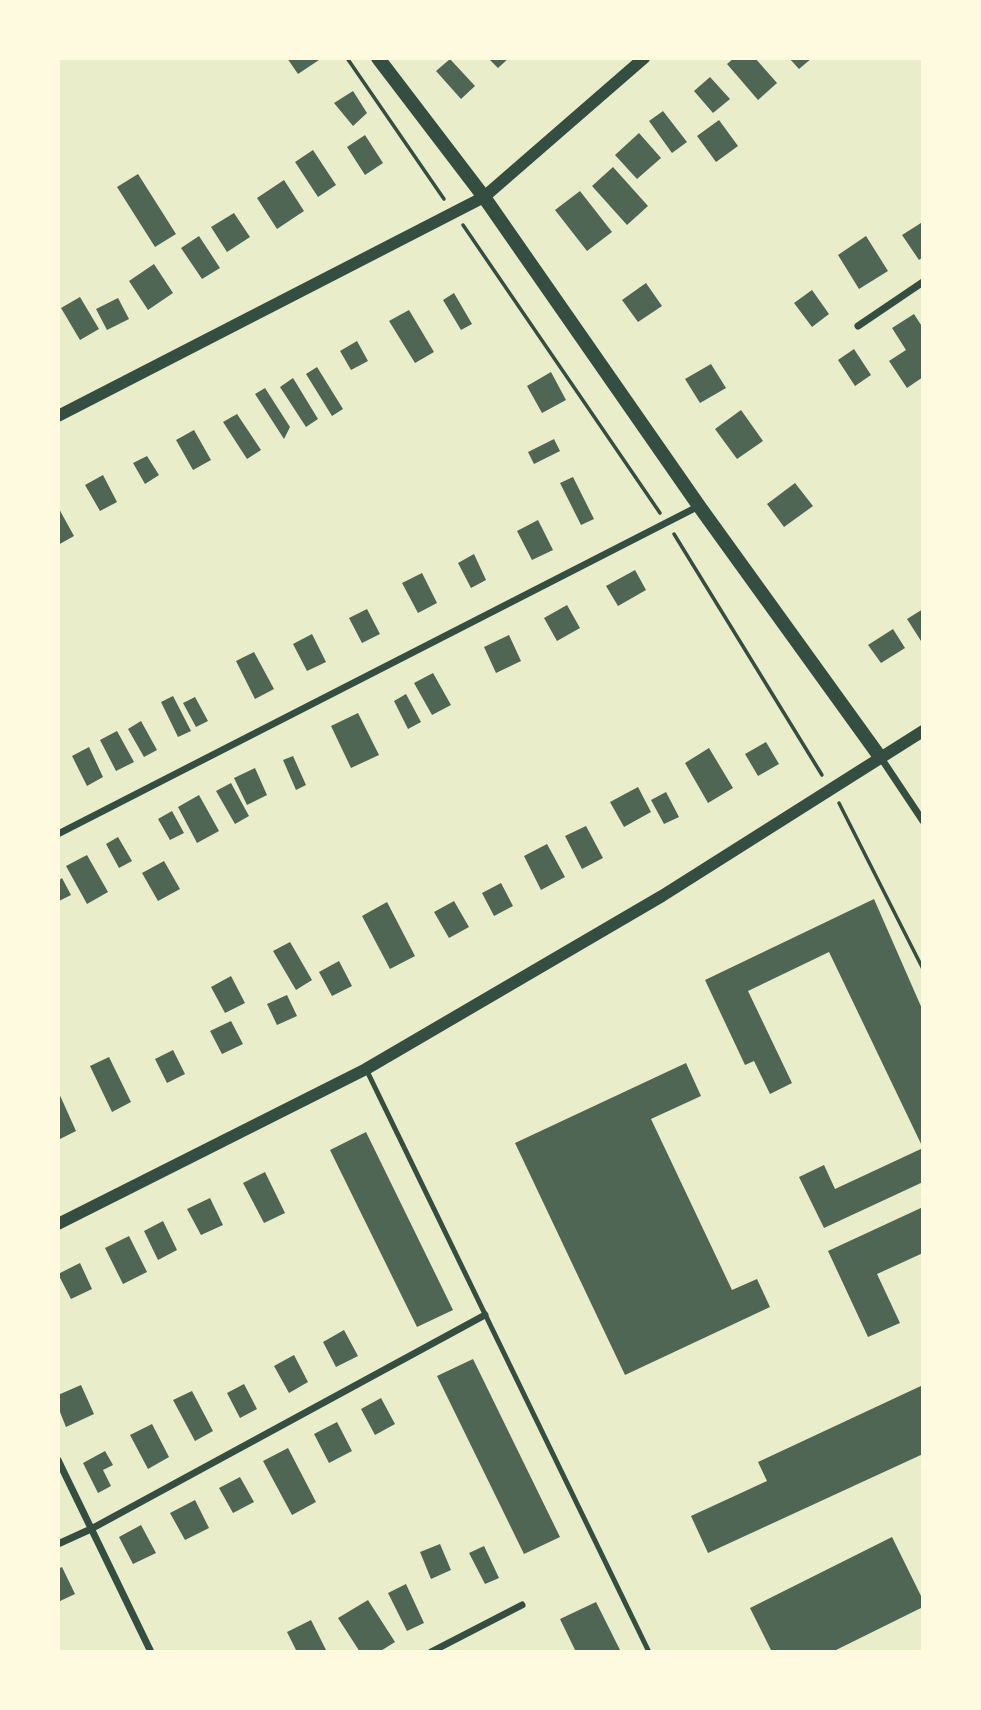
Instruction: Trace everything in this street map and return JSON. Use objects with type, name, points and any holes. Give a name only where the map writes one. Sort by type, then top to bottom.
[{"type":"main road","points":[[378,58],[484,197],[699,506],[880,757]]},
{"type":"street","points":[[58,415],[484,197],[644,58]]},
{"type":"street","points":[[858,326],[923,282]]},
{"type":"street","points":[[58,834],[699,506]]},
{"type":"street","points":[[58,1224],[366,1069],[662,896],[923,731]]},
{"type":"street","points":[[880,757],[923,821]]},
{"type":"street","points":[[58,1544],[91,1529],[485,1315]]},
{"type":"street","points":[[58,1460],[151,1652]]},
{"type":"street","points":[[431,1652],[522,1605]]},
{"type":"lane","points":[[366,1069],[649,1652]]},
{"type":"path","points":[[346,58],[666,523],[848,818],[923,969]]},
{"type":"building","points":[[287,58],[322,58],[298,74]]},
{"type":"building","points":[[488,58],[509,58],[498,68]]},
{"type":"building","points":[[734,58],[755,58],[777,83],[758,100],[727,64]]},
{"type":"building","points":[[789,58],[812,58],[799,69]]},
{"type":"building","points":[[450,59],[475,86],[461,99],[436,71]]},
{"type":"building","points":[[710,77],[730,99],[713,113],[694,91]]},
{"type":"building","points":[[353,91],[367,113],[353,126],[334,103]]},
{"type":"building","points":[[663,111],[687,142],[672,153],[649,121]]},
{"type":"building","points":[[719,120],[738,146],[716,162],[697,136]]},
{"type":"building","points":[[639,133],[661,158],[637,179],[615,155]]},
{"type":"building","points":[[365,135],[383,163],[365,175],[347,147]]},
{"type":"building","points":[[313,150],[336,185],[318,197],[295,162]]},
{"type":"building","points":[[613,167],[648,206],[627,225],[592,186]]},
{"type":"building","points":[[138,174],[176,234],[155,247],[117,187]]},
{"type":"building","points":[[284,180],[304,211],[277,229],[257,198]]},
{"type":"building","points":[[580,191],[612,232],[587,251],[555,210]]},
{"type":"building","points":[[234,213],[250,237],[227,252],[211,227]]},
{"type":"building","points":[[921,223],[923,257],[919,260],[902,235]]},
{"type":"building","points":[[199,236],[220,268],[202,279],[181,248]]},
{"type":"building","points":[[866,236],[888,271],[859,289],[838,255]]},
{"type":"building","points":[[154,264],[173,293],[148,310],[129,281]]},
{"type":"building","points":[[646,283],[662,306],[638,322],[622,300]]},
{"type":"building","points":[[812,290],[829,314],[812,327],[794,303]]},
{"type":"building","points":[[454,293],[472,324],[461,330],[443,300]]},
{"type":"building","points":[[80,297],[99,329],[80,340],[61,308]]},
{"type":"building","points":[[118,298],[129,319],[107,330],[96,309]]},
{"type":"building","points":[[409,310],[434,352],[415,363],[389,321]]},
{"type":"building","points":[[914,314],[923,328],[923,377],[907,388],[889,361],[906,350],[892,328]]},
{"type":"building","points":[[357,341],[368,361],[351,370],[340,351]]},
{"type":"building","points":[[854,349],[871,375],[855,386],[838,360]]},
{"type":"building","points":[[711,364],[726,388],[700,403],[685,379]]},
{"type":"building","points":[[317,367],[343,409],[332,416],[306,374]]},
{"type":"building","points":[[551,372],[566,400],[542,413],[527,386]]},
{"type":"building","points":[[293,378],[318,419],[306,427],[280,387]]},
{"type":"building","points":[[265,388],[290,427],[284,439],[255,394]]},
{"type":"building","points":[[741,410],[763,441],[737,459],[715,429]]},
{"type":"building","points":[[237,414],[261,450],[247,459],[223,422]]},
{"type":"building","points":[[194,430],[211,460],[193,470],[176,440]]},
{"type":"building","points":[[554,439],[560,451],[534,464],[528,452]]},
{"type":"building","points":[[147,456],[159,475],[145,484],[133,463]]},
{"type":"building","points":[[103,475],[117,502],[100,511],[85,485]]},
{"type":"building","points":[[573,477],[594,519],[581,525],[560,483]]},
{"type":"building","points":[[795,483],[813,506],[784,527],[767,504]]},
{"type":"building","points":[[58,507],[74,536],[58,545]]},
{"type":"building","points":[[538,520],[553,550],[532,560],[517,531]]},
{"type":"building","points":[[474,554],[486,580],[471,588],[458,563]]},
{"type":"building","points":[[635,570],[646,590],[618,606],[606,586]]},
{"type":"building","points":[[422,573],[437,603],[418,613],[402,583]]},
{"type":"building","points":[[567,605],[580,628],[557,641],[544,618]]},
{"type":"building","points":[[367,609],[380,634],[362,643],[349,618]]},
{"type":"building","points":[[923,609],[923,639],[921,641],[907,619]]},
{"type":"building","points":[[893,629],[905,648],[881,663],[868,645]]},
{"type":"building","points":[[312,634],[326,662],[307,671],[293,644]]},
{"type":"building","points":[[509,635],[521,661],[496,673],[484,647]]},
{"type":"building","points":[[254,652],[274,689],[255,699],[236,661]]},
{"type":"building","points":[[433,673],[451,705],[432,715],[414,683]]},
{"type":"building","points":[[406,694],[421,722],[408,729],[394,701]]},
{"type":"building","points":[[173,696],[191,731],[178,737],[161,702]]},
{"type":"building","points":[[195,697],[208,721],[196,727],[183,703]]},
{"type":"building","points":[[358,713],[379,755],[351,768],[331,726]]},
{"type":"building","points":[[141,721],[157,750],[144,757],[128,729]]},
{"type":"building","points":[[117,731],[134,762],[116,771],[100,740]]},
{"type":"building","points":[[766,742],[779,764],[758,776],[745,754]]},
{"type":"building","points":[[89,747],[103,777],[87,786],[72,756]]},
{"type":"building","points":[[709,748],[733,788],[708,803],[685,763]]},
{"type":"building","points":[[293,756],[306,785],[296,790],[283,760]]},
{"type":"building","points":[[255,768],[267,795],[247,805],[234,778]]},
{"type":"building","points":[[231,783],[249,816],[235,824],[216,791]]},
{"type":"building","points":[[638,787],[651,812],[624,827],[610,802]]},
{"type":"building","points":[[666,792],[679,817],[664,824],[651,800]]},
{"type":"building","points":[[199,795],[219,831],[197,843],[178,807]]},
{"type":"building","points":[[172,811],[184,833],[170,840],[158,819]]},
{"type":"building","points":[[586,826],[603,858],[582,869],[565,836]]},
{"type":"building","points":[[118,837],[132,861],[119,868],[106,844]]},
{"type":"building","points":[[547,844],[565,877],[541,890],[524,856]]},
{"type":"building","points":[[87,855],[108,892],[87,904],[66,866]]},
{"type":"building","points":[[164,861],[180,889],[158,901],[142,873]]},
{"type":"building","points":[[62,878],[71,895],[59,901],[58,881]]},
{"type":"building","points":[[501,883],[513,906],[494,916],[482,893]]},
{"type":"building","points":[[874,899],[923,1011],[923,1148],[829,952],[748,991],[792,1083],[770,1094],[754,1061],[745,1065],[705,980]]},
{"type":"building","points":[[454,901],[469,927],[449,938],[434,912]]},
{"type":"building","points":[[387,902],[415,956],[390,969],[362,916]]},
{"type":"building","points":[[290,942],[312,980],[296,990],[273,951]]},
{"type":"building","points":[[339,961],[352,986],[332,996],[319,972]]},
{"type":"building","points":[[231,976],[245,1003],[225,1013],[211,987]]},
{"type":"building","points":[[287,995],[297,1016],[277,1025],[267,1004]]},
{"type":"building","points":[[231,1021],[243,1044],[222,1054],[210,1031]]},
{"type":"building","points":[[173,1050],[185,1074],[167,1083],[155,1059]]},
{"type":"building","points":[[109,1057],[131,1102],[112,1112],[90,1066]]},
{"type":"building","points":[[686,1063],[701,1096],[651,1119],[732,1290],[757,1279],[770,1307],[625,1375],[515,1143]]},
{"type":"building","points":[[58,1091],[76,1131],[58,1140]]},
{"type":"building","points":[[366,1132],[453,1310],[417,1327],[330,1150]]},
{"type":"building","points":[[923,1148],[923,1182],[824,1228],[799,1177],[824,1165],[835,1189]]},
{"type":"building","points":[[265,1172],[285,1213],[264,1223],[243,1183]]},
{"type":"building","points":[[210,1198],[223,1225],[201,1235],[187,1209]]},
{"type":"building","points":[[923,1207],[923,1253],[877,1274],[900,1323],[868,1337],[828,1251]]},
{"type":"building","points":[[163,1221],[177,1250],[158,1260],[144,1231]]},
{"type":"building","points":[[129,1236],[147,1272],[123,1284],[105,1248]]},
{"type":"building","points":[[80,1263],[92,1289],[71,1299],[58,1274]]},
{"type":"building","points":[[344,1330],[358,1356],[336,1367],[323,1342]]},
{"type":"building","points":[[294,1355],[308,1382],[289,1393],[274,1366]]},
{"type":"building","points":[[473,1359],[560,1537],[524,1554],[437,1376]]},
{"type":"building","points":[[244,1384],[257,1409],[240,1418],[227,1393]]},
{"type":"building","points":[[81,1385],[94,1414],[66,1427],[58,1407],[58,1395]]},
{"type":"building","points":[[923,1385],[923,1454],[708,1553],[691,1516],[767,1481],[758,1462]]},
{"type":"building","points":[[192,1391],[213,1431],[195,1441],[173,1400]]},
{"type":"building","points":[[381,1398],[395,1424],[375,1435],[361,1409]]},
{"type":"building","points":[[337,1422],[352,1451],[329,1463],[314,1434]]},
{"type":"building","points":[[152,1424],[169,1457],[148,1469],[130,1435]]},
{"type":"building","points":[[288,1448],[316,1502],[292,1515],[263,1461]]},
{"type":"building","points":[[105,1451],[113,1465],[103,1470],[111,1486],[98,1493],[83,1463]]},
{"type":"building","points":[[240,1477],[254,1502],[233,1513],[219,1488]]},
{"type":"building","points":[[195,1500],[209,1528],[185,1540],[170,1513]]},
{"type":"building","points":[[141,1525],[156,1553],[133,1564],[119,1537]]},
{"type":"building","points":[[892,1537],[923,1600],[923,1607],[832,1652],[772,1652],[750,1608]]},
{"type":"building","points":[[440,1544],[451,1570],[431,1579],[420,1552]]},
{"type":"building","points":[[484,1546],[499,1578],[485,1584],[469,1553]]},
{"type":"building","points":[[62,1567],[75,1594],[58,1602],[58,1569]]},
{"type":"building","points":[[406,1584],[424,1623],[407,1631],[388,1593]]},
{"type":"building","points":[[368,1600],[395,1642],[379,1652],[360,1652],[338,1618]]},
{"type":"building","points":[[596,1602],[621,1652],[576,1652],[560,1619]]},
{"type":"building","points":[[311,1620],[327,1652],[297,1652],[287,1632]]}]
